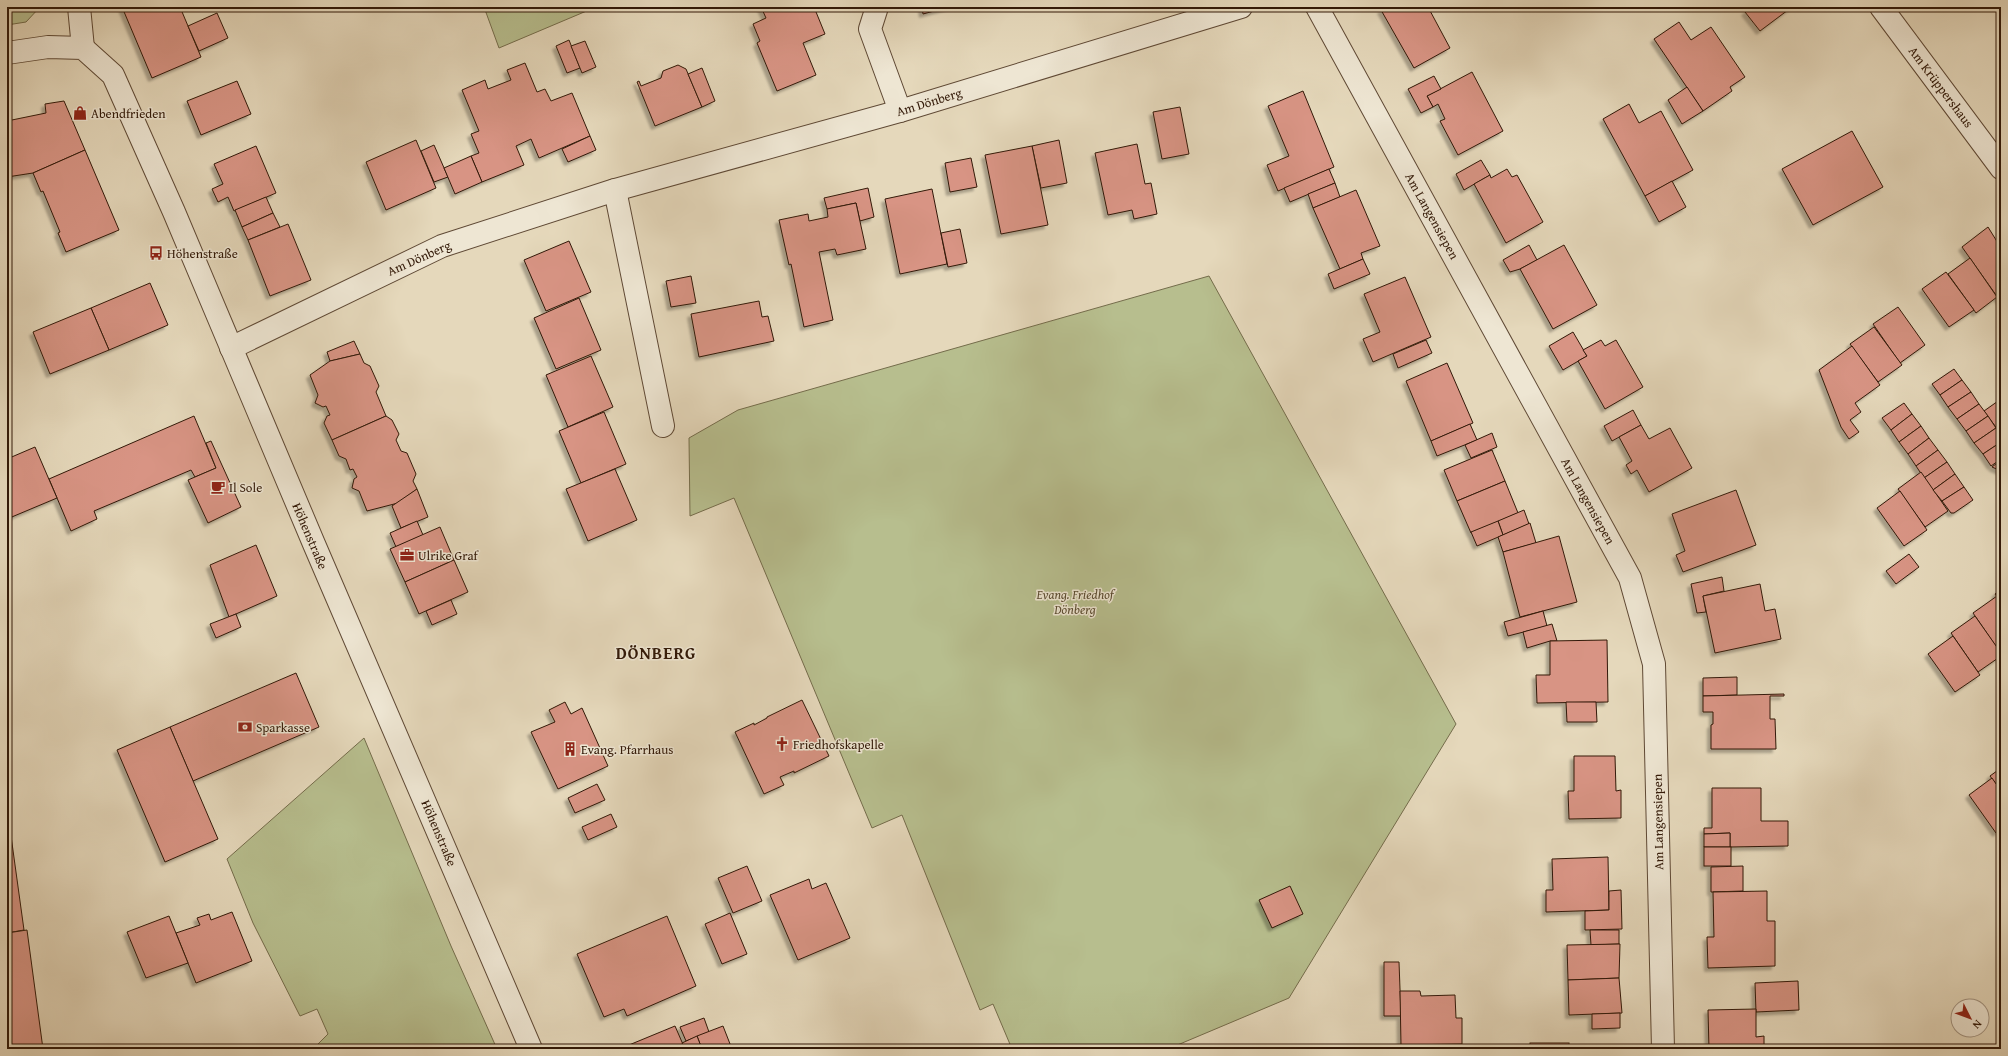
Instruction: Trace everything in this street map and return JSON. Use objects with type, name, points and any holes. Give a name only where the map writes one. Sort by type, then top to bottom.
[{"type":"street","points":[[7,53],[48,47],[83,48],[79,7]]},
{"type":"street","points":[[877,7],[870,29],[900,111]]},
{"type":"street","name":"Am Dönberg","points":[[231,348],[442,246],[616,190],[900,111],[1241,7]]},
{"type":"street","name":"Am Langensiepen","points":[[1317,7],[1630,578],[1654,664],[1663,1049]]},
{"type":"street","name":"Am Krüppershaus","points":[[1881,7],[2001,168]]},
{"type":"street","name":"Höhenstraße","points":[[83,48],[113,75],[171,205],[531,1049]]},
{"type":"street","points":[[616,190],[663,426]]},
{"type":"green space","points":[[7,7],[40,7],[26,22],[7,25]]},
{"type":"green space","points":[[484,7],[596,7],[499,48]]},
{"type":"green space","name":"Evang. Friedhof Dönberg","points":[[1209,276],[1456,724],[1289,998],[1168,1049],[1012,1049],[993,1004],[980,1010],[902,815],[872,828],[734,498],[690,516],[689,438],[738,410]]},
{"type":"green space","points":[[364,738],[451,946],[497,1049],[313,1049],[328,1034],[317,1009],[300,1016],[253,923],[227,859]]},
{"type":"building","points":[[122,7],[180,7],[201,57],[152,78]]},
{"type":"building","points":[[761,7],[814,7],[825,34],[803,43],[816,75],[777,91],[757,43],[760,41],[753,24],[766,18]]},
{"type":"building","points":[[922,7],[949,7],[923,14]]},
{"type":"building","points":[[1387,7],[1428,7],[1450,48],[1414,68],[1381,10]]},
{"type":"building","points":[[1751,7],[1792,7],[1760,31],[1745,12]]},
{"type":"building","points":[[217,13],[228,38],[199,51],[188,26]]},
{"type":"building","points":[[1679,22],[1691,40],[1711,27],[1745,77],[1730,87],[1732,91],[1703,111],[1654,39]]},
{"type":"building","points":[[569,40],[580,68],[567,73],[556,46]]},
{"type":"building","points":[[585,41],[596,67],[582,73],[571,46]]},
{"type":"building","points":[[525,63],[537,92],[545,89],[551,101],[572,93],[590,136],[539,158],[531,139],[516,146],[524,165],[482,182],[471,156],[479,153],[471,134],[479,131],[462,90],[485,80],[488,89],[511,80],[507,70]]},
{"type":"building","points":[[678,65],[686,69],[702,107],[655,126],[637,82],[639,81],[641,86],[661,78],[663,71]]},
{"type":"building","points":[[702,68],[715,101],[702,107],[688,74]]},
{"type":"building","points":[[1472,72],[1503,131],[1458,155],[1440,121],[1445,119],[1438,104],[1433,107],[1427,96]]},
{"type":"building","points":[[1434,76],[1441,89],[1427,96],[1433,107],[1421,113],[1408,89]]},
{"type":"building","points":[[237,81],[251,114],[201,135],[187,101]]},
{"type":"building","points":[[1687,87],[1703,111],[1682,124],[1668,100]]},
{"type":"building","points":[[1303,91],[1334,167],[1278,191],[1267,165],[1289,156],[1268,106]]},
{"type":"building","points":[[64,101],[85,150],[33,173],[7,177],[7,121],[46,113],[45,104]]},
{"type":"building","points":[[1629,104],[1639,123],[1661,111],[1693,170],[1645,196],[1603,119]]},
{"type":"building","points":[[1180,107],[1189,154],[1162,159],[1153,112]]},
{"type":"building","points":[[1852,131],[1883,187],[1813,225],[1782,169]]},
{"type":"building","points":[[590,136],[596,150],[568,162],[562,149]]},
{"type":"building","points":[[416,140],[436,188],[386,210],[366,162]]},
{"type":"building","points":[[1059,140],[1067,183],[1041,188],[1032,146]]},
{"type":"building","points":[[1137,144],[1145,184],[1151,183],[1157,214],[1134,219],[1132,210],[1108,215],[1095,153]]},
{"type":"building","points":[[434,145],[448,177],[434,182],[421,151]]},
{"type":"building","points":[[256,146],[276,193],[234,211],[228,197],[218,202],[212,189],[223,184],[214,164]]},
{"type":"building","points":[[1032,146],[1048,225],[1001,234],[985,155]]},
{"type":"building","points":[[85,150],[119,230],[66,252],[58,233],[60,232],[43,191],[41,192],[33,173]]},
{"type":"building","points":[[471,156],[482,182],[455,194],[444,168]]},
{"type":"building","points":[[971,158],[977,187],[950,192],[945,163]]},
{"type":"building","points":[[1481,160],[1490,175],[1464,190],[1456,174]]},
{"type":"building","points":[[1329,169],[1335,183],[1290,202],[1284,188]]},
{"type":"building","points":[[1507,169],[1512,177],[1517,175],[1543,222],[1506,243],[1474,184],[1490,175],[1491,178]]},
{"type":"building","points":[[1672,181],[1686,207],[1659,222],[1645,196]]},
{"type":"building","points":[[1335,183],[1340,197],[1313,208],[1308,194]]},
{"type":"building","points":[[868,188],[874,217],[860,221],[856,203],[827,209],[824,198]]},
{"type":"building","points":[[932,189],[947,264],[900,274],[885,199]]},
{"type":"building","points":[[1356,190],[1380,246],[1361,253],[1363,259],[1340,269],[1313,208]]},
{"type":"building","points":[[266,197],[273,213],[242,227],[235,210]]},
{"type":"building","points":[[856,203],[866,249],[837,255],[835,249],[819,252],[833,320],[804,327],[791,264],[789,265],[779,220],[808,214],[809,221],[828,217],[827,209]]},
{"type":"building","points":[[273,213],[280,227],[248,240],[242,227]]},
{"type":"building","points":[[288,224],[311,280],[270,296],[248,240]]},
{"type":"building","points":[[1988,227],[2001,248],[2001,302],[1962,247]]},
{"type":"building","points":[[960,229],[967,263],[948,267],[941,233]]},
{"type":"building","points":[[569,241],[591,292],[546,311],[524,260]]},
{"type":"building","points":[[1529,245],[1537,260],[1520,269],[1510,272],[1503,260]]},
{"type":"building","points":[[1564,245],[1597,305],[1553,329],[1520,269]]},
{"type":"building","points":[[1970,258],[1997,297],[1976,313],[1948,274]]},
{"type":"building","points":[[1363,259],[1370,274],[1334,289],[1328,274]]},
{"type":"building","points":[[1946,272],[1974,310],[1949,327],[1922,289]]},
{"type":"building","points":[[691,276],[696,303],[671,307],[666,281]]},
{"type":"building","points":[[1405,277],[1431,337],[1373,362],[1363,339],[1380,332],[1364,294]]},
{"type":"building","points":[[150,283],[168,325],[109,350],[91,308]]},
{"type":"building","points":[[579,298],[601,350],[556,369],[534,318]]},
{"type":"building","points":[[759,301],[762,317],[768,316],[774,341],[699,357],[691,314]]},
{"type":"building","points":[[1898,307],[1925,345],[1900,363],[1873,324]]},
{"type":"building","points":[[91,308],[109,350],[50,374],[33,332]]},
{"type":"building","points":[[1874,327],[1902,365],[1878,382],[1850,344]]},
{"type":"building","points":[[1573,332],[1587,356],[1563,370],[1549,346]]},
{"type":"building","points":[[1426,340],[1432,353],[1398,368],[1393,354]]},
{"type":"building","points":[[1601,340],[1605,346],[1616,340],[1643,387],[1605,409],[1578,361],[1587,356],[1583,350]]},
{"type":"building","points":[[354,341],[360,354],[330,361],[327,352]]},
{"type":"building","points":[[1852,346],[1880,385],[1855,403],[1861,412],[1850,420],[1859,432],[1849,439],[1841,427],[1819,370]]},
{"type":"building","points":[[360,354],[364,363],[370,366],[379,386],[376,392],[386,416],[332,440],[324,423],[327,416],[330,415],[326,406],[323,407],[315,403],[318,395],[310,375],[330,361]]},
{"type":"building","points":[[591,356],[613,407],[568,427],[546,375]]},
{"type":"building","points":[[1447,363],[1473,423],[1431,441],[1406,381]]},
{"type":"building","points":[[1954,369],[1962,380],[1940,395],[1932,384]]},
{"type":"building","points":[[1962,380],[1971,392],[1948,407],[1940,395]]},
{"type":"building","points":[[1971,392],[1979,404],[1957,419],[1948,407]]},
{"type":"building","points":[[2001,399],[2001,434],[1984,411]]},
{"type":"building","points":[[1904,403],[1912,414],[1891,430],[1882,418]]},
{"type":"building","points":[[1979,404],[1988,416],[1966,431],[1957,419]]},
{"type":"building","points":[[1633,410],[1641,425],[1612,441],[1604,426]]},
{"type":"building","points":[[604,412],[626,464],[581,483],[559,431]]},
{"type":"building","points":[[1912,414],[1921,426],[1899,442],[1891,430]]},
{"type":"building","points":[[194,416],[216,468],[195,477],[191,470],[94,511],[97,519],[71,531],[49,479]]},
{"type":"building","points":[[386,416],[392,420],[399,434],[396,440],[401,451],[407,453],[416,474],[413,481],[417,489],[398,503],[367,511],[359,491],[352,488],[354,479],[357,477],[353,469],[350,470],[346,459],[339,456],[332,440]]},
{"type":"building","points":[[1988,416],[1996,428],[1974,443],[1966,431]]},
{"type":"building","points":[[1470,424],[1477,440],[1437,456],[1431,441]]},
{"type":"building","points":[[1641,425],[1649,439],[1670,428],[1692,468],[1649,492],[1637,470],[1631,474],[1626,465],[1632,461],[1619,437]]},
{"type":"building","points":[[1921,426],[1929,438],[1908,454],[1899,442]]},
{"type":"building","points":[[1996,428],[2001,435],[2001,442],[1983,454],[1974,443]]},
{"type":"building","points":[[1492,433],[1497,447],[1471,458],[1465,445]]},
{"type":"building","points":[[1929,438],[1938,450],[1916,466],[1908,454]]},
{"type":"building","points":[[211,441],[241,507],[208,523],[188,480],[216,468],[206,443]]},
{"type":"building","points":[[2001,442],[2001,459],[1991,466],[1983,454]]},
{"type":"building","points":[[35,447],[57,498],[7,519],[7,459]]},
{"type":"building","points":[[1492,450],[1505,481],[1457,501],[1444,470]]},
{"type":"building","points":[[1938,450],[1947,462],[1924,478],[1916,466]]},
{"type":"building","points":[[2001,460],[2001,471],[1992,467]]},
{"type":"building","points":[[1947,462],[1955,474],[1933,490],[1924,478]]},
{"type":"building","points":[[615,469],[637,520],[588,541],[566,489]]},
{"type":"building","points":[[1921,472],[1948,511],[1925,527],[1898,489]]},
{"type":"building","points":[[1955,474],[1964,487],[1942,501],[1933,490]]},
{"type":"building","points":[[1505,481],[1518,513],[1471,533],[1457,501]]},
{"type":"building","points":[[1964,487],[1973,500],[1954,513],[1951,513],[1942,501]]},
{"type":"building","points":[[417,489],[428,517],[401,528],[392,506]]},
{"type":"building","points":[[1736,490],[1756,545],[1683,572],[1676,555],[1685,551],[1672,514]]},
{"type":"building","points":[[1900,491],[1927,530],[1904,546],[1877,508]]},
{"type":"building","points":[[1524,510],[1529,524],[1503,535],[1498,521]]},
{"type":"building","points":[[417,521],[423,535],[396,547],[390,533]]},
{"type":"building","points":[[1498,521],[1503,535],[1477,546],[1471,532]]},
{"type":"building","points":[[1530,523],[1536,543],[1503,552],[1498,537]]},
{"type":"building","points":[[440,527],[454,560],[405,582],[390,549]]},
{"type":"building","points":[[1559,536],[1577,602],[1520,617],[1503,552]]},
{"type":"building","points":[[256,545],[277,596],[229,617],[210,565]]},
{"type":"building","points":[[1909,554],[1919,567],[1896,584],[1886,571]]},
{"type":"building","points":[[454,560],[468,592],[419,614],[405,582]]},
{"type":"building","points":[[1722,577],[1724,591],[1703,596],[1706,612],[1697,613],[1691,584]]},
{"type":"building","points":[[1760,584],[1765,611],[1775,609],[1781,639],[1715,653],[1703,596]]},
{"type":"building","points":[[2001,589],[2001,602],[1995,594]]},
{"type":"building","points":[[1997,596],[2001,602],[2000,652],[1973,613]]},
{"type":"building","points":[[451,600],[457,614],[432,625],[426,611]]},
{"type":"building","points":[[1543,611],[1547,626],[1508,636],[1504,622]]},
{"type":"building","points":[[236,614],[241,627],[216,638],[210,624]]},
{"type":"building","points":[[1975,616],[2001,653],[2001,656],[1978,672],[1951,633]]},
{"type":"building","points":[[1552,624],[1557,641],[1550,641],[1527,648],[1523,632]]},
{"type":"building","points":[[1953,636],[1980,675],[1955,692],[1928,654]]},
{"type":"building","points":[[1607,640],[1608,702],[1537,703],[1536,675],[1550,675],[1550,641]]},
{"type":"building","name":"Sparkasse","points":[[296,673],[319,727],[193,781],[170,727]]},
{"type":"building","points":[[1737,677],[1737,695],[1703,696],[1703,678]]},
{"type":"building","points":[[1784,694],[1784,696],[1770,696],[1770,719],[1775,719],[1776,749],[1711,749],[1711,725],[1713,724],[1713,712],[1703,712],[1703,696]]},
{"type":"building","name":"Friedhofskapelle","points":[[802,700],[829,756],[794,773],[794,771],[780,777],[784,785],[764,794],[735,732],[754,723],[754,725]]},
{"type":"building","name":"Evang. Pfarrhaus","points":[[565,702],[571,714],[582,708],[608,766],[558,789],[531,732],[555,722],[549,710]]},
{"type":"building","points":[[1566,702],[1596,702],[1597,722],[1567,722]]},
{"type":"building","points":[[170,727],[218,839],[165,862],[117,750]]},
{"type":"building","points":[[1574,756],[1615,756],[1616,791],[1621,790],[1621,818],[1569,819],[1568,791],[1574,791]]},
{"type":"building","points":[[2001,768],[2001,791],[1990,776]]},
{"type":"building","points":[[1992,778],[2001,791],[2001,830],[1996,833],[1969,795]]},
{"type":"building","points":[[597,784],[605,800],[575,813],[568,798]]},
{"type":"building","points":[[1712,788],[1761,788],[1761,821],[1788,821],[1788,846],[1730,847],[1730,833],[1704,834],[1704,828],[1712,828]]},
{"type":"building","points":[[7,807],[24,930],[7,933]]},
{"type":"building","points":[[611,814],[617,827],[588,840],[582,827]]},
{"type":"building","points":[[1730,833],[1730,847],[1704,847],[1704,834]]},
{"type":"building","points":[[1704,847],[1731,847],[1731,866],[1704,866]]},
{"type":"building","points":[[1608,857],[1609,910],[1546,912],[1546,890],[1553,890],[1552,859]]},
{"type":"building","points":[[747,866],[762,901],[733,913],[718,878]]},
{"type":"building","points":[[1743,866],[1743,891],[1711,892],[1711,867]]},
{"type":"building","points":[[809,879],[812,889],[826,883],[850,938],[798,960],[770,895]]},
{"type":"building","points":[[1290,886],[1303,914],[1272,928],[1259,900]]},
{"type":"building","points":[[1621,890],[1622,929],[1585,930],[1585,911],[1609,910],[1609,891]]},
{"type":"building","points":[[1767,891],[1767,921],[1775,921],[1775,966],[1708,968],[1707,937],[1714,937],[1713,892]]},
{"type":"building","points":[[232,912],[252,961],[196,983],[176,933],[200,925],[197,918],[209,914],[211,920]]},
{"type":"building","points":[[730,913],[747,954],[722,964],[705,924]]},
{"type":"building","points":[[169,916],[188,963],[146,978],[127,932]]},
{"type":"building","points":[[667,916],[696,986],[627,1016],[624,1009],[604,1017],[577,954]]},
{"type":"building","points":[[27,930],[43,1049],[7,1049],[7,933]]},
{"type":"building","points":[[1590,930],[1619,930],[1619,944],[1591,945]]},
{"type":"building","points":[[1620,944],[1619,978],[1568,980],[1567,945]]},
{"type":"building","points":[[1384,962],[1399,962],[1401,1016],[1384,1016]]},
{"type":"building","points":[[1619,978],[1622,1013],[1569,1015],[1568,980]]},
{"type":"building","points":[[1798,981],[1799,1010],[1756,1012],[1755,983]]},
{"type":"building","points":[[1400,991],[1420,991],[1421,996],[1455,995],[1456,1018],[1462,1018],[1462,1044],[1401,1045]]},
{"type":"building","points":[[1756,1009],[1756,1037],[1764,1036],[1764,1049],[1709,1049],[1708,1010]]},
{"type":"building","points":[[1620,1013],[1620,1028],[1592,1029],[1592,1014]]},
{"type":"building","points":[[704,1018],[709,1032],[686,1041],[680,1027]]},
{"type":"building","points":[[675,1026],[685,1049],[630,1049],[629,1045]]},
{"type":"building","points":[[723,1026],[732,1049],[702,1049],[697,1036]]},
{"type":"building","points":[[697,1036],[702,1049],[685,1049],[682,1043]]},
{"type":"building","points":[[1530,1043],[1569,1043],[1569,1049],[1530,1049]]},
{"type":"place","name":"Abendfrieden","points":[[80,113]]},
{"type":"place","name":"Höhenstraße","points":[[156,253]]},
{"type":"place","name":"Il Sole","points":[[218,487]]},
{"type":"place","name":"Ulrike Graf","points":[[407,555]]},
{"type":"place","name":"Sparkasse","points":[[245,727]]},
{"type":"place","name":"Friedhofskapelle","points":[[782,744]]},
{"type":"place","name":"Evang. Pfarrhaus","points":[[570,749]]},
{"type":"district","name":"DÖNBERG","points":[[656,652]]}]
